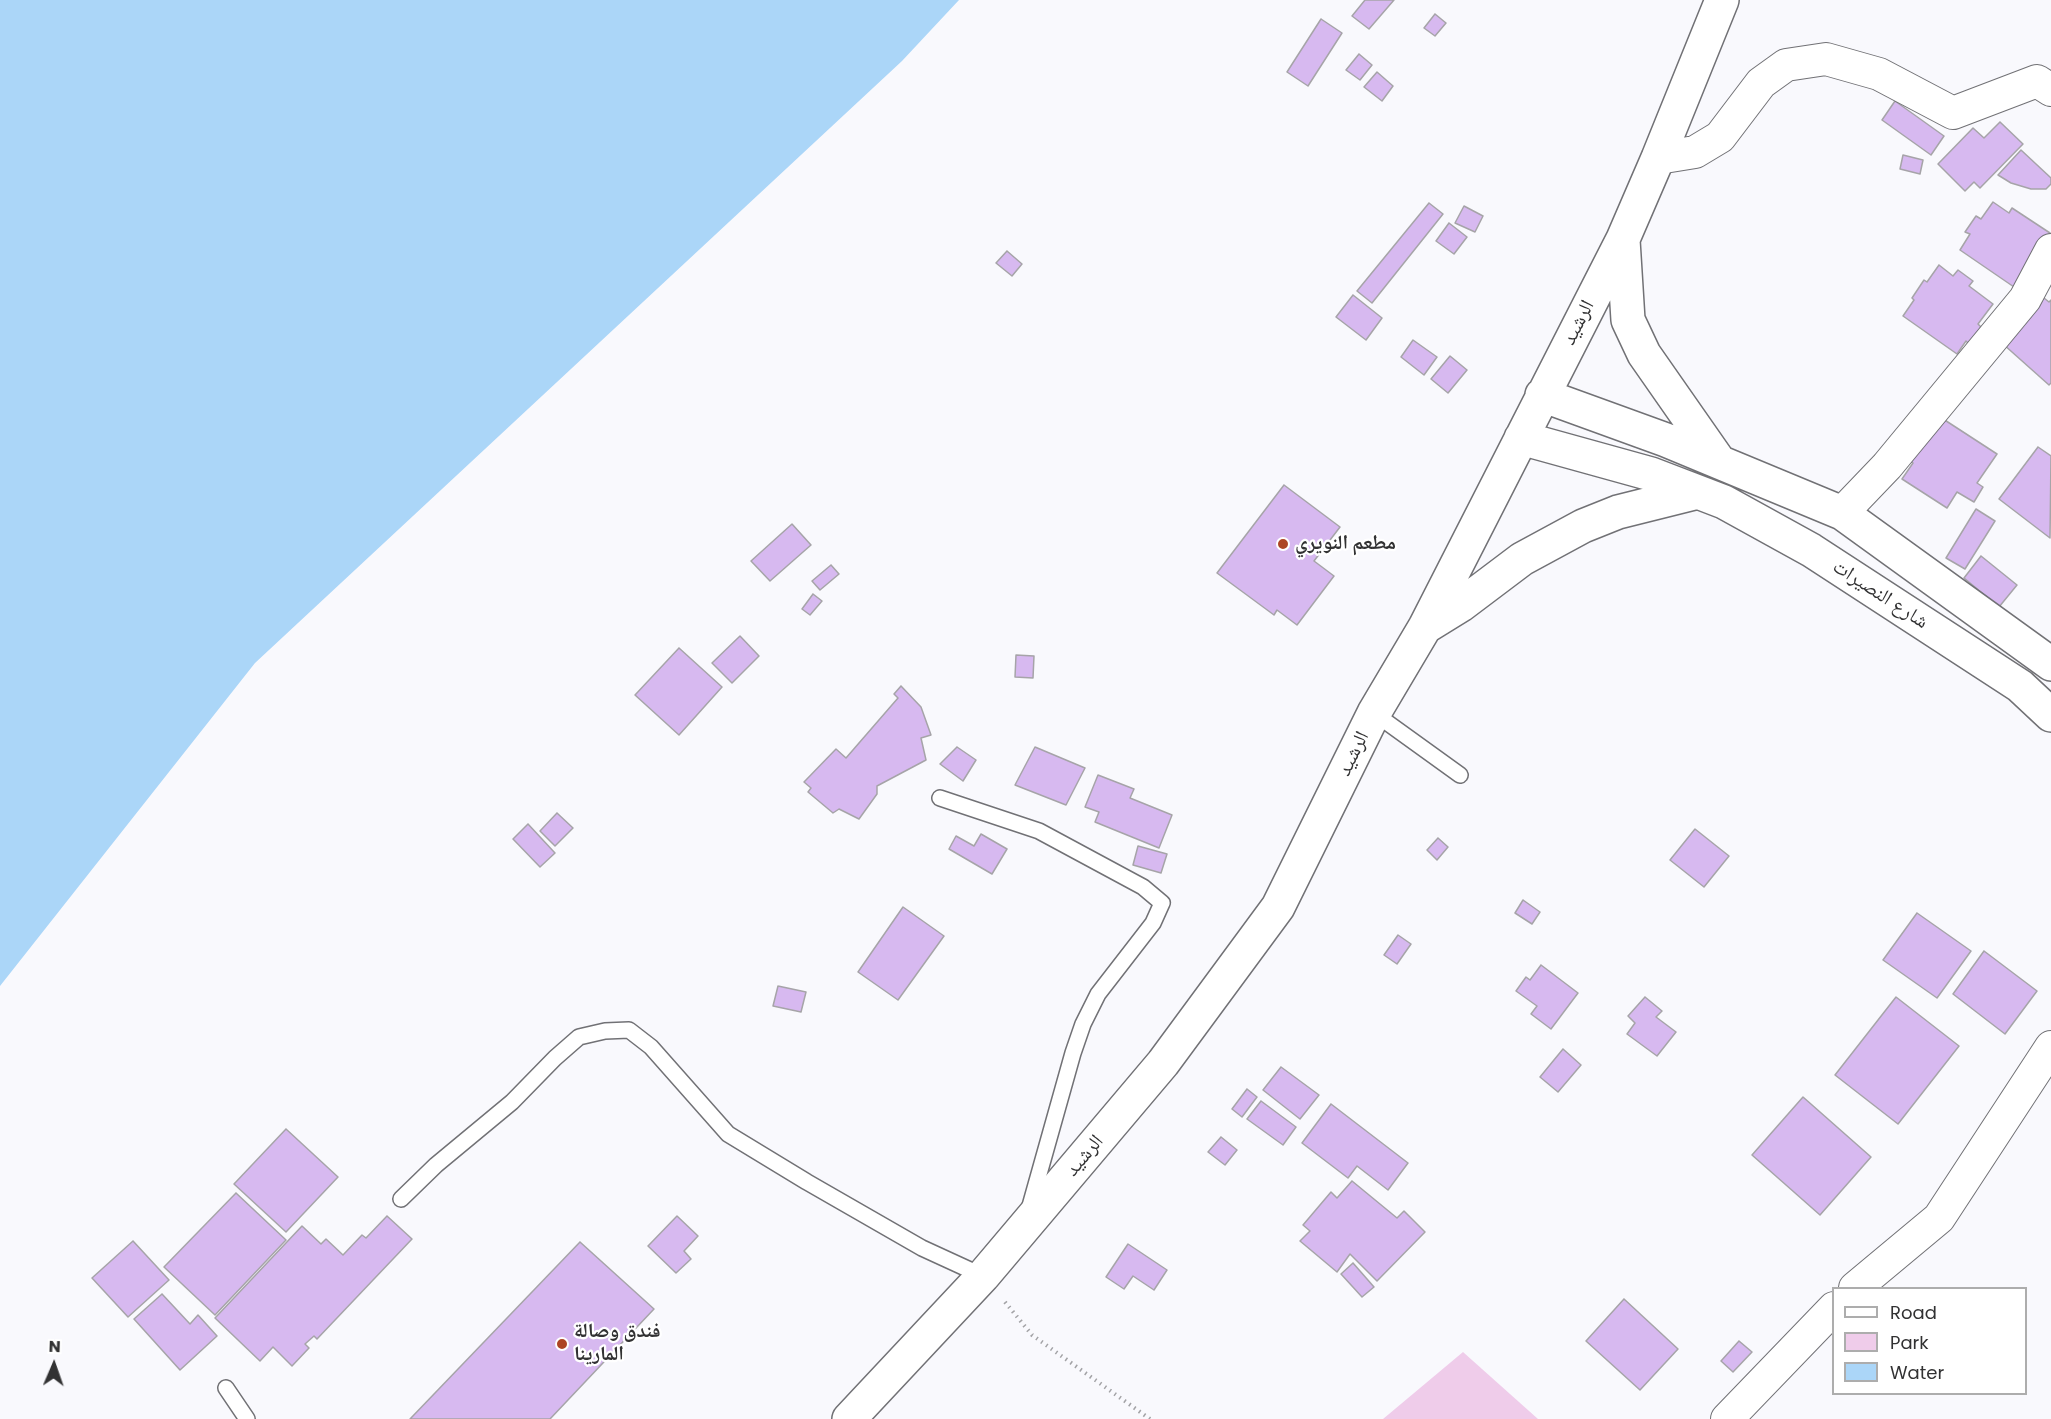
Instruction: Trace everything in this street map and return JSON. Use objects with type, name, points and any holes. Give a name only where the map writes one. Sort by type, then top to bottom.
[{"type":"main road","name":"الرشيد","points":[[849,1419],[983,1276],[1163,1063],[1278,907],[1374,714],[1425,627],[1623,239],[1722,0]]},
{"type":"main road","points":[[1623,239],[1628,320],[1644,354],[1718,460]]},
{"type":"main road","points":[[1542,395],[1718,460],[1842,513],[2051,664]]},
{"type":"main road","name":"شارع النصيرات","points":[[1521,438],[1651,474],[1724,502],[1811,550],[2020,686],[2051,715]]},
{"type":"main road","points":[[1425,627],[1461,605],[1522,559],[1583,526],[1618,512],[1698,492]]},
{"type":"street","points":[[1658,158],[1695,152],[1720,137],[1761,83],[1786,64],[1826,59],[1879,74],[1953,113],[2037,81],[2051,90]]},
{"type":"street","points":[[1842,513],[1887,466],[2025,299],[2051,250]]},
{"type":"street","points":[[1856,1287],[1939,1218],[2051,1047]]},
{"type":"street","points":[[1727,1419],[1832,1309]]},
{"type":"lane","points":[[1374,714],[1460,775]]},
{"type":"lane","points":[[940,798],[1040,831],[1143,887],[1162,903],[1153,923],[1098,994],[1083,1024],[1025,1227]]},
{"type":"lane","points":[[401,1199],[436,1165],[512,1102],[579,1037],[605,1031],[629,1030],[651,1047],[728,1134],[922,1248],[983,1276]]},
{"type":"lane","points":[[226,1388],[247,1419]]},
{"type":"path","points":[[983,1276],[1032,1335],[1150,1419]]},
{"type":"green space","points":[[1463,1352],[1538,1419],[1383,1419]]},
{"type":"water","points":[[0,0],[959,0],[902,61],[255,663],[0,986]]},
{"type":"building","points":[[1365,0],[1394,0],[1369,29],[1352,16]]},
{"type":"building","points":[[1435,14],[1446,23],[1435,36],[1424,28]]},
{"type":"building","points":[[1321,19],[1342,33],[1308,86],[1287,72]]},
{"type":"building","points":[[1359,54],[1372,65],[1360,80],[1346,70]]},
{"type":"building","points":[[1377,72],[1393,86],[1382,101],[1364,87]]},
{"type":"building","points":[[1895,101],[1944,136],[1931,155],[1882,120]]},
{"type":"building","points":[[2000,122],[2023,144],[1980,188],[1974,182],[1965,191],[1938,164],[1973,128],[1984,138]]},
{"type":"building","points":[[2021,150],[2051,178],[2051,184],[2046,189],[2031,189],[2011,183],[1998,175]]},
{"type":"building","points":[[1903,155],[1923,160],[1920,174],[1900,169]]},
{"type":"building","points":[[1993,202],[2009,213],[2012,208],[2050,233],[2014,287],[1960,250],[1970,234],[1965,232],[1976,216],[1981,219]]},
{"type":"building","points":[[1429,203],[1443,214],[1372,303],[1357,291]]},
{"type":"building","points":[[1464,206],[1483,216],[1475,232],[1455,223]]},
{"type":"building","points":[[1449,223],[1467,237],[1454,254],[1436,241]]},
{"type":"building","points":[[1007,251],[1022,264],[1012,276],[996,263]]},
{"type":"building","points":[[1939,265],[1953,276],[1958,270],[1973,281],[1969,286],[1993,304],[1978,324],[1981,327],[1969,344],[1966,341],[1957,354],[1903,316],[1924,280],[1927,282]]},
{"type":"building","points":[[1353,295],[1382,318],[1366,340],[1336,317]]},
{"type":"building","points":[[2044,298],[2049,302],[2051,300],[2051,383],[2049,385],[2003,344]]},
{"type":"building","points":[[1413,340],[1437,357],[1424,375],[1401,357]]},
{"type":"building","points":[[1450,356],[1467,370],[1448,393],[1431,379]]},
{"type":"building","points":[[1937,415],[1997,454],[1977,483],[1983,487],[1974,502],[1957,492],[1947,508],[1902,479],[1913,463],[1908,460]]},
{"type":"building","points":[[2038,447],[2051,456],[2050,538],[1999,499]]},
{"type":"building","name":"مطعم النويري","points":[[1284,485],[1340,527],[1314,561],[1334,576],[1297,625],[1277,610],[1274,615],[1217,573]]},
{"type":"building","points":[[1976,509],[1995,521],[1965,569],[1946,558]]},
{"type":"building","points":[[792,524],[811,545],[770,581],[751,561]]},
{"type":"building","points":[[1981,556],[2017,585],[1999,607],[1964,578]]},
{"type":"building","points":[[831,565],[839,574],[820,590],[812,581]]},
{"type":"building","points":[[813,594],[822,601],[810,615],[802,609]]},
{"type":"building","points":[[740,636],[759,656],[732,683],[712,663]]},
{"type":"building","points":[[679,648],[722,687],[679,735],[635,695]]},
{"type":"building","points":[[1016,655],[1034,656],[1033,678],[1015,677]]},
{"type":"building","points":[[901,686],[921,707],[931,735],[921,738],[926,760],[877,786],[877,794],[859,819],[839,809],[833,813],[808,792],[811,788],[804,782],[836,749],[846,758],[898,698],[894,694]]},
{"type":"building","points":[[957,747],[976,760],[963,781],[940,764]]},
{"type":"building","points":[[1035,747],[1085,768],[1066,805],[1015,785]]},
{"type":"building","points":[[1098,775],[1134,789],[1130,798],[1172,815],[1159,848],[1095,822],[1099,812],[1085,807]]},
{"type":"building","points":[[557,813],[573,828],[555,846],[540,831]]},
{"type":"building","points":[[528,824],[555,853],[540,867],[513,839]]},
{"type":"building","points":[[1695,829],[1729,856],[1704,887],[1670,860]]},
{"type":"building","points":[[981,834],[1007,849],[992,874],[949,849],[956,836],[974,846]]},
{"type":"building","points":[[1438,838],[1448,847],[1437,860],[1427,850]]},
{"type":"building","points":[[1138,846],[1167,854],[1161,873],[1133,865]]},
{"type":"building","points":[[1523,900],[1540,912],[1532,924],[1515,913]]},
{"type":"building","points":[[903,907],[944,936],[898,1000],[858,972]]},
{"type":"building","points":[[1917,913],[1971,951],[1937,998],[1883,960]]},
{"type":"building","points":[[1398,935],[1411,944],[1397,964],[1384,955]]},
{"type":"building","points":[[1984,951],[2037,991],[2005,1034],[1953,994]]},
{"type":"building","points":[[1541,965],[1578,993],[1551,1029],[1531,1014],[1537,1006],[1516,991],[1526,977],[1530,980]]},
{"type":"building","points":[[778,986],[806,992],[801,1012],[773,1006]]},
{"type":"building","points":[[1645,997],[1662,1011],[1656,1017],[1676,1032],[1657,1056],[1627,1034],[1635,1023],[1628,1016]]},
{"type":"building","points":[[1896,997],[1959,1046],[1898,1124],[1835,1075]]},
{"type":"building","points":[[1563,1049],[1581,1065],[1558,1092],[1540,1077]]},
{"type":"building","points":[[1281,1067],[1319,1095],[1300,1119],[1263,1090]]},
{"type":"building","points":[[1247,1089],[1257,1097],[1242,1117],[1232,1109]]},
{"type":"building","points":[[1803,1097],[1871,1157],[1820,1215],[1752,1155]]},
{"type":"building","points":[[1261,1101],[1296,1127],[1283,1145],[1247,1119]]},
{"type":"building","points":[[1331,1104],[1408,1163],[1388,1190],[1357,1166],[1348,1178],[1302,1143]]},
{"type":"building","points":[[286,1129],[338,1177],[286,1232],[234,1184]]},
{"type":"building","points":[[1221,1137],[1237,1150],[1225,1165],[1208,1152]]},
{"type":"building","points":[[1352,1181],[1397,1218],[1404,1211],[1425,1232],[1377,1281],[1350,1254],[1337,1272],[1300,1241],[1310,1231],[1303,1225],[1331,1192],[1337,1198]]},
{"type":"building","points":[[236,1193],[286,1240],[215,1315],[164,1267]]},
{"type":"building","points":[[387,1216],[412,1239],[317,1339],[314,1336],[305,1344],[309,1348],[292,1366],[273,1347],[260,1361],[215,1318],[302,1226],[321,1244],[326,1239],[343,1255],[362,1235],[366,1238]]},
{"type":"building","points":[[677,1216],[698,1236],[684,1251],[691,1259],[676,1273],[648,1246]]},
{"type":"building","points":[[133,1241],[169,1280],[128,1317],[92,1278]]},
{"type":"building","points":[[580,1242],[654,1309],[550,1419],[410,1419]]},
{"type":"building","points":[[1128,1244],[1167,1270],[1154,1290],[1133,1276],[1124,1289],[1106,1277]]},
{"type":"building","points":[[1353,1263],[1374,1287],[1362,1297],[1341,1274]]},
{"type":"building","points":[[162,1294],[190,1324],[198,1315],[217,1336],[180,1370],[134,1319]]},
{"type":"building","points":[[1624,1299],[1678,1349],[1640,1390],[1586,1341]]},
{"type":"building","points":[[1739,1341],[1752,1352],[1733,1372],[1721,1361]]},
{"type":"place","name":"مطعم النويري","points":[[1283,544]]},
{"type":"place","name":"فندق وصالة المارينا","points":[[562,1344]]}]
